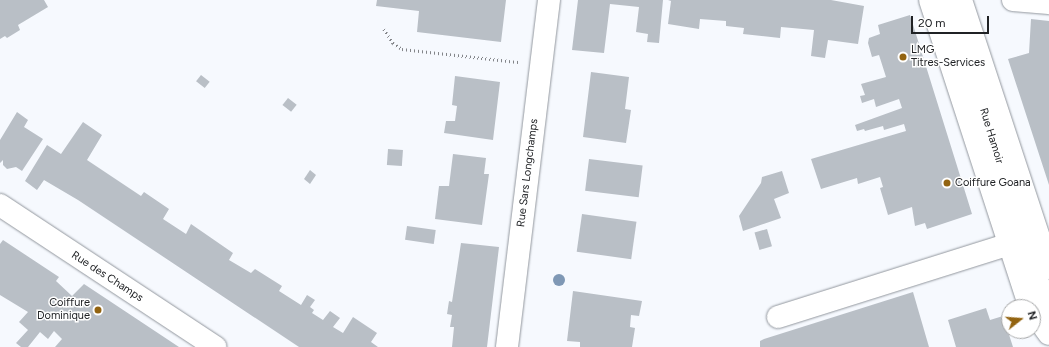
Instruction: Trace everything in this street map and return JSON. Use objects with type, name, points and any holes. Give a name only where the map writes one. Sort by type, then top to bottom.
[{"type":"street","name":"Rue Sars Longchamps","points":[[507,347],[549,0]]},
{"type":"street","name":"Rue Hamoir","points":[[930,0],[1027,299]]},
{"type":"street","name":"Rue Hamoir","points":[[948,0],[1049,317]]},
{"type":"street","name":"Rue Hamoir","points":[[961,0],[1049,268]]},
{"type":"street","points":[[1013,0],[1049,3]]},
{"type":"street","name":"Rue des Champs","points":[[0,205],[215,347]]},
{"type":"street","points":[[778,317],[1009,244]]},
{"type":"street","points":[[1041,323],[1049,334]]},
{"type":"path","points":[[384,29],[393,43],[402,49],[541,64]]},
{"type":"building","points":[[0,0],[44,0],[48,7],[18,25],[20,30],[7,38],[5,36],[0,39]]},
{"type":"building","points":[[377,0],[506,0],[501,42],[417,32],[419,11],[376,6]]},
{"type":"building","points":[[578,0],[663,0],[659,43],[647,42],[648,34],[636,32],[639,7],[610,4],[604,53],[572,50]]},
{"type":"building","points":[[668,0],[831,0],[864,6],[858,44],[828,40],[825,58],[811,56],[814,30],[781,27],[780,38],[743,34],[744,28],[726,26],[726,21],[700,19],[699,29],[668,24],[671,1]]},
{"type":"building","points":[[910,15],[972,214],[927,229],[925,223],[915,226],[912,207],[888,215],[880,188],[883,187],[880,177],[858,184],[857,178],[821,189],[811,159],[906,131],[904,124],[884,130],[883,126],[865,131],[864,129],[857,131],[855,125],[902,108],[899,99],[876,107],[874,99],[862,103],[860,96],[865,95],[861,84],[886,77],[879,55],[872,57],[868,43],[869,38],[880,34],[878,25]]},
{"type":"building","points":[[1031,19],[1049,21],[1049,185],[1008,59],[1029,53]]},
{"type":"building","points":[[591,72],[629,77],[625,109],[631,110],[626,143],[583,137]]},
{"type":"building","points":[[201,75],[210,82],[205,88],[196,81]]},
{"type":"building","points":[[455,76],[500,82],[493,140],[444,133],[446,121],[455,121],[457,106],[452,105]]},
{"type":"building","points":[[288,98],[297,105],[291,112],[282,105]]},
{"type":"building","points":[[17,112],[28,120],[24,127],[43,139],[22,171],[16,167],[7,169],[3,165],[3,160],[0,163],[0,140]]},
{"type":"building","points":[[83,122],[102,135],[87,160],[141,196],[144,192],[169,209],[163,219],[186,234],[191,224],[233,253],[229,260],[251,273],[255,269],[282,286],[279,291],[301,305],[307,295],[315,300],[310,307],[314,310],[312,313],[323,320],[330,311],[340,318],[333,327],[343,333],[353,317],[377,333],[371,342],[378,347],[299,347],[78,200],[44,180],[37,190],[25,181],[47,145],[61,154]]},
{"type":"building","points":[[388,149],[403,150],[402,166],[387,165]]},
{"type":"building","points":[[453,154],[486,158],[484,174],[489,174],[482,225],[435,219],[439,186],[449,186]]},
{"type":"building","points":[[589,159],[643,166],[639,197],[585,191]]},
{"type":"building","points":[[310,170],[316,175],[310,184],[304,179]]},
{"type":"building","points":[[782,171],[789,193],[774,199],[781,218],[743,231],[739,216],[761,183],[762,177]]},
{"type":"building","points":[[582,214],[636,222],[631,259],[577,252]]},
{"type":"building","points":[[407,226],[436,230],[434,244],[405,240]]},
{"type":"building","points":[[767,229],[772,246],[759,250],[755,233]]},
{"type":"building","points":[[3,240],[59,277],[56,281],[72,296],[84,284],[179,347],[55,347],[62,339],[54,331],[48,339],[40,332],[28,347],[21,347],[16,343],[28,330],[19,322],[28,312],[0,295],[0,244]]},
{"type":"building","points":[[461,243],[499,247],[487,347],[452,347],[454,327],[450,327],[452,315],[447,314],[449,301],[452,302]]},
{"type":"building","points":[[573,291],[642,301],[639,316],[631,315],[630,327],[635,328],[632,347],[580,347],[580,342],[567,341]]},
{"type":"building","points":[[913,292],[929,347],[760,347],[760,341],[764,339]]},
{"type":"building","points":[[986,308],[990,320],[1001,317],[1001,339],[1010,339],[1013,347],[956,347],[948,320]]},
{"type":"place","name":"LMG Titres-Services","points":[[903,57]]},
{"type":"place","name":"Coiffure Goana","points":[[947,183]]},
{"type":"place","name":"Coiffure Dominique","points":[[98,310]]}]
